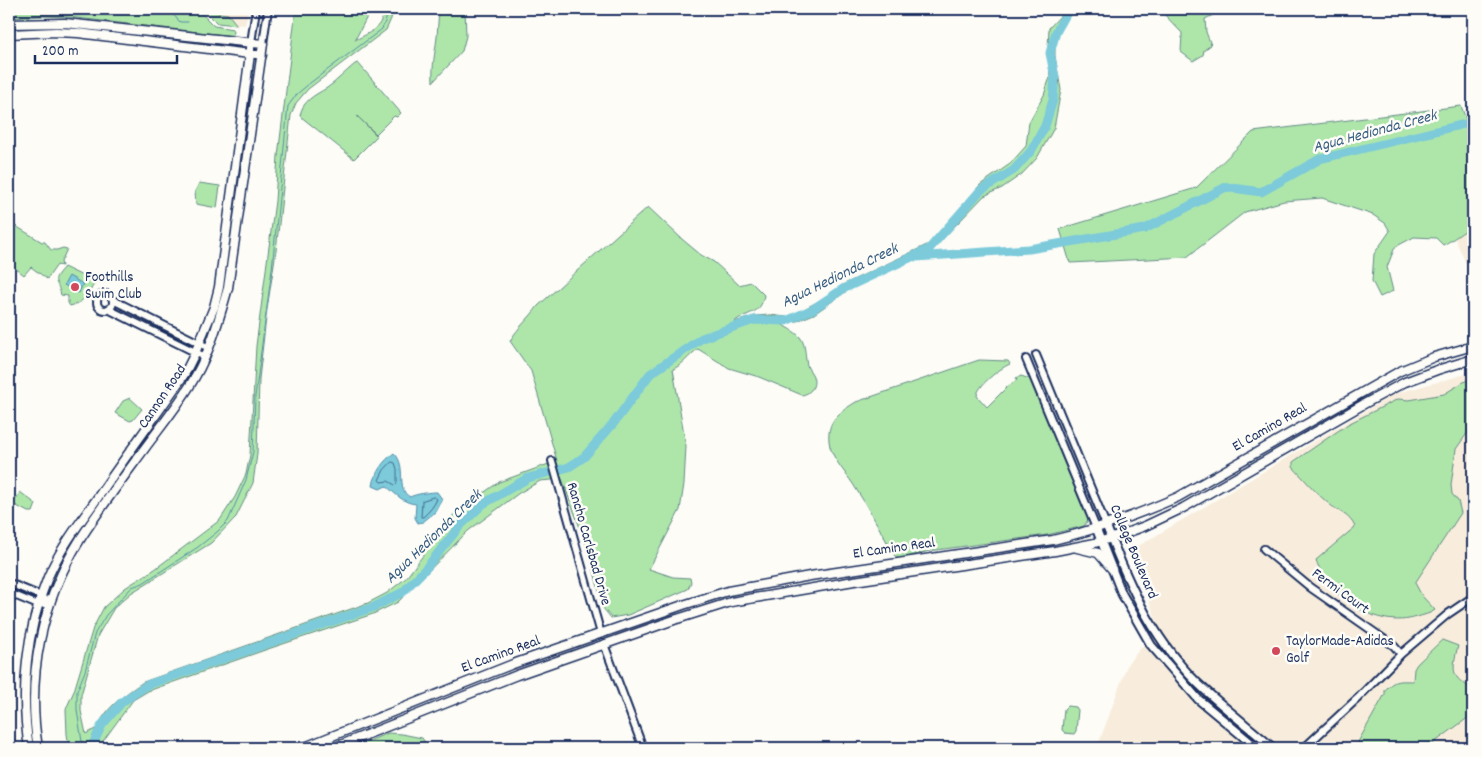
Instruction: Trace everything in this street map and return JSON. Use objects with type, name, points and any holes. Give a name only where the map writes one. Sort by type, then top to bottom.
[{"type":"main road","points":[[9,24],[65,23],[251,43],[263,40]]},
{"type":"main road","points":[[9,34],[78,33],[262,55]]},
{"type":"main road","name":"Cannon Road","points":[[38,748],[34,683],[38,652],[50,603],[59,580],[81,538],[194,378],[218,325],[228,288],[263,40]]},
{"type":"main road","name":"Cannon Road","points":[[29,748],[25,720],[27,656],[38,605],[49,576],[72,533],[185,373],[214,307],[251,43]]},
{"type":"main road","name":"El Camino Real","points":[[302,748],[459,685],[600,634],[728,591],[810,576],[1053,540],[1140,514],[1178,497],[1400,370],[1434,357],[1473,346]]},
{"type":"main road","name":"El Camino Real","points":[[332,748],[463,696],[604,644],[736,601],[854,581],[1075,548],[1111,538],[1145,526],[1183,508],[1405,382],[1473,359]]},
{"type":"main road","name":"College Boulevard","points":[[1106,525],[1132,589],[1160,639],[1205,691],[1273,748]]},
{"type":"main road","name":"College Boulevard","points":[[1096,528],[1122,594],[1152,645],[1198,698],[1257,748]]},
{"type":"main road","points":[[1075,548],[1098,553],[1112,569]]},
{"type":"street","points":[[251,43],[256,9]]},
{"type":"street","points":[[263,40],[268,9]]},
{"type":"street","points":[[205,357],[108,309],[103,310],[98,306],[97,299],[100,295],[110,296],[113,300],[209,348]]},
{"type":"street","points":[[108,309],[112,305],[113,300]]},
{"type":"street","name":"College Boulevard","points":[[1036,355],[1106,525]]},
{"type":"street","name":"College Boulevard","points":[[1026,359],[1096,528]]},
{"type":"street","name":"Rancho Carlsbad Drive","points":[[552,461],[600,634]]},
{"type":"street","name":"Fermi Court","points":[[1264,549],[1311,588],[1394,646],[1401,654]]},
{"type":"street","points":[[9,583],[41,596],[50,603]]},
{"type":"street","points":[[9,593],[38,605],[50,603]]},
{"type":"street","points":[[1304,748],[1358,698],[1401,654],[1448,614],[1473,597]]},
{"type":"street","points":[[604,644],[644,748]]},
{"type":"shaded area","points":[[205,9],[249,9],[245,25],[220,23]]},
{"type":"shaded area","points":[[1473,227],[1473,279],[1455,239],[1459,233]]},
{"type":"shaded area","points":[[1473,372],[1473,748],[1097,748],[1128,663],[1159,627],[1130,551],[1394,394]]},
{"type":"green space","points":[[9,9],[197,9],[214,26],[233,29],[234,32],[232,36],[68,17],[9,18]]},
{"type":"green space","points":[[203,9],[214,9],[219,13],[228,14],[237,25],[217,23]]},
{"type":"green space","points":[[296,9],[371,9],[355,40],[379,25],[386,9],[393,9],[386,30],[308,89],[296,103],[291,115],[259,379],[257,454],[253,483],[236,517],[211,543],[131,593],[114,608],[98,635],[81,695],[81,711],[86,734],[97,728],[105,714],[116,702],[143,682],[368,603],[387,593],[406,578],[455,513],[499,482],[557,461],[531,371],[510,341],[516,331],[538,306],[648,207],[683,240],[701,255],[714,262],[739,285],[751,282],[764,295],[757,310],[734,322],[755,316],[786,317],[793,315],[826,297],[842,285],[931,243],[980,185],[1010,164],[1026,146],[1029,122],[1044,95],[1050,77],[1049,28],[1065,9],[1073,9],[1055,41],[1055,56],[1061,90],[1054,128],[1037,158],[1022,174],[1002,188],[984,196],[930,252],[872,277],[850,289],[814,314],[797,321],[780,323],[796,333],[802,341],[808,368],[814,381],[811,390],[802,395],[759,377],[729,368],[698,349],[673,369],[686,446],[684,484],[680,510],[649,569],[673,577],[690,578],[691,582],[688,589],[628,615],[611,618],[603,608],[590,555],[562,479],[540,481],[519,493],[468,531],[398,602],[373,614],[148,691],[133,700],[98,748],[69,748],[66,709],[74,691],[93,628],[104,607],[125,588],[155,569],[220,520],[235,497],[246,474],[250,455],[256,346],[275,201],[278,156]]},
{"type":"green space","points":[[439,9],[465,9],[466,36],[462,51],[433,82],[433,65]]},
{"type":"green space","points":[[1164,9],[1225,9],[1205,19],[1206,32],[1211,45],[1204,50],[1203,55],[1193,61],[1181,52],[1182,33],[1161,11]]},
{"type":"green space","points":[[358,63],[401,113],[397,117],[394,116],[376,134],[357,116],[377,136],[354,159],[300,116],[306,102]]},
{"type":"green space","points":[[1461,106],[1473,138],[1473,227],[1443,245],[1436,238],[1414,237],[1395,247],[1387,267],[1393,291],[1380,297],[1372,281],[1374,254],[1390,231],[1385,223],[1373,215],[1322,198],[1284,201],[1245,212],[1187,257],[1070,263],[1060,229],[1196,188],[1253,132]]},
{"type":"green space","points":[[199,183],[220,186],[217,208],[196,204],[195,192]]},
{"type":"green space","points":[[14,225],[45,242],[51,250],[67,249],[61,262],[62,266],[57,265],[47,279],[31,267],[24,275],[9,263],[9,233]]},
{"type":"green space","name":"Foothills Swim Club","points":[[64,267],[95,282],[79,303],[70,306],[68,296],[61,295],[56,281],[57,276]]},
{"type":"green space","points":[[979,360],[1008,361],[1010,364],[990,378],[978,392],[977,396],[987,407],[1017,380],[1016,378],[1021,376],[1030,379],[1088,520],[1084,526],[1047,535],[929,551],[899,559],[894,555],[864,501],[832,452],[829,434],[832,422],[840,413],[856,402]]},
{"type":"green space","points":[[1467,380],[1473,380],[1473,425],[1456,449],[1451,485],[1452,494],[1458,501],[1461,513],[1415,583],[1422,596],[1435,610],[1424,615],[1402,620],[1386,619],[1371,615],[1356,608],[1332,587],[1322,574],[1316,560],[1355,527],[1353,523],[1310,486],[1293,467],[1293,462],[1348,424],[1398,399],[1409,400],[1444,394]]},
{"type":"green space","points":[[130,398],[142,409],[130,421],[115,413],[123,401]]},
{"type":"green space","points":[[20,492],[36,504],[33,512],[28,512],[13,504]]},
{"type":"green space","points":[[1442,640],[1458,646],[1454,667],[1455,672],[1460,681],[1473,688],[1473,714],[1427,748],[1360,748],[1358,742],[1388,686],[1395,682],[1413,681],[1414,669],[1417,664]]},
{"type":"green space","points":[[9,649],[15,649],[11,721],[16,748],[9,748]]},
{"type":"green space","points":[[1067,706],[1076,707],[1078,710],[1074,734],[1065,733],[1062,730],[1064,709]]},
{"type":"green space","points":[[388,733],[422,738],[429,748],[352,748]]},
{"type":"water","points":[[69,276],[83,284],[79,293],[64,285]]},
{"type":"water","points":[[394,453],[400,464],[403,489],[410,497],[423,493],[437,492],[442,499],[435,512],[423,522],[418,523],[415,518],[416,504],[403,500],[386,486],[380,489],[373,486],[380,467]]},
{"type":"waterway","points":[[168,9],[180,22],[188,22]]},
{"type":"waterway","points":[[83,748],[77,710],[77,691],[85,671],[95,633],[106,615],[132,587],[143,583],[198,547],[228,521],[246,480],[253,452],[255,397],[272,269],[288,106],[297,94],[310,83],[382,29],[390,9]]},
{"type":"waterway","name":"Agua Hedionda Creek","points":[[91,748],[102,725],[122,702],[147,685],[374,607],[403,592],[426,568],[460,526],[483,504],[528,478],[569,467],[584,457],[613,424],[650,374],[702,338],[754,320],[786,321],[813,309],[843,289],[929,249],[980,191],[1014,170],[1031,151],[1045,126],[1053,100],[1055,77],[1050,53],[1056,32],[1069,9]]},
{"type":"waterway","name":"Agua Hedionda Creek","points":[[916,257],[1029,249],[1145,229],[1226,187],[1261,192],[1320,159],[1473,122]]},
{"type":"place","name":"Foothills Swim Club","points":[[75,287]]},
{"type":"place","name":"TaylorMade-Adidas Golf","points":[[1276,651]]}]
